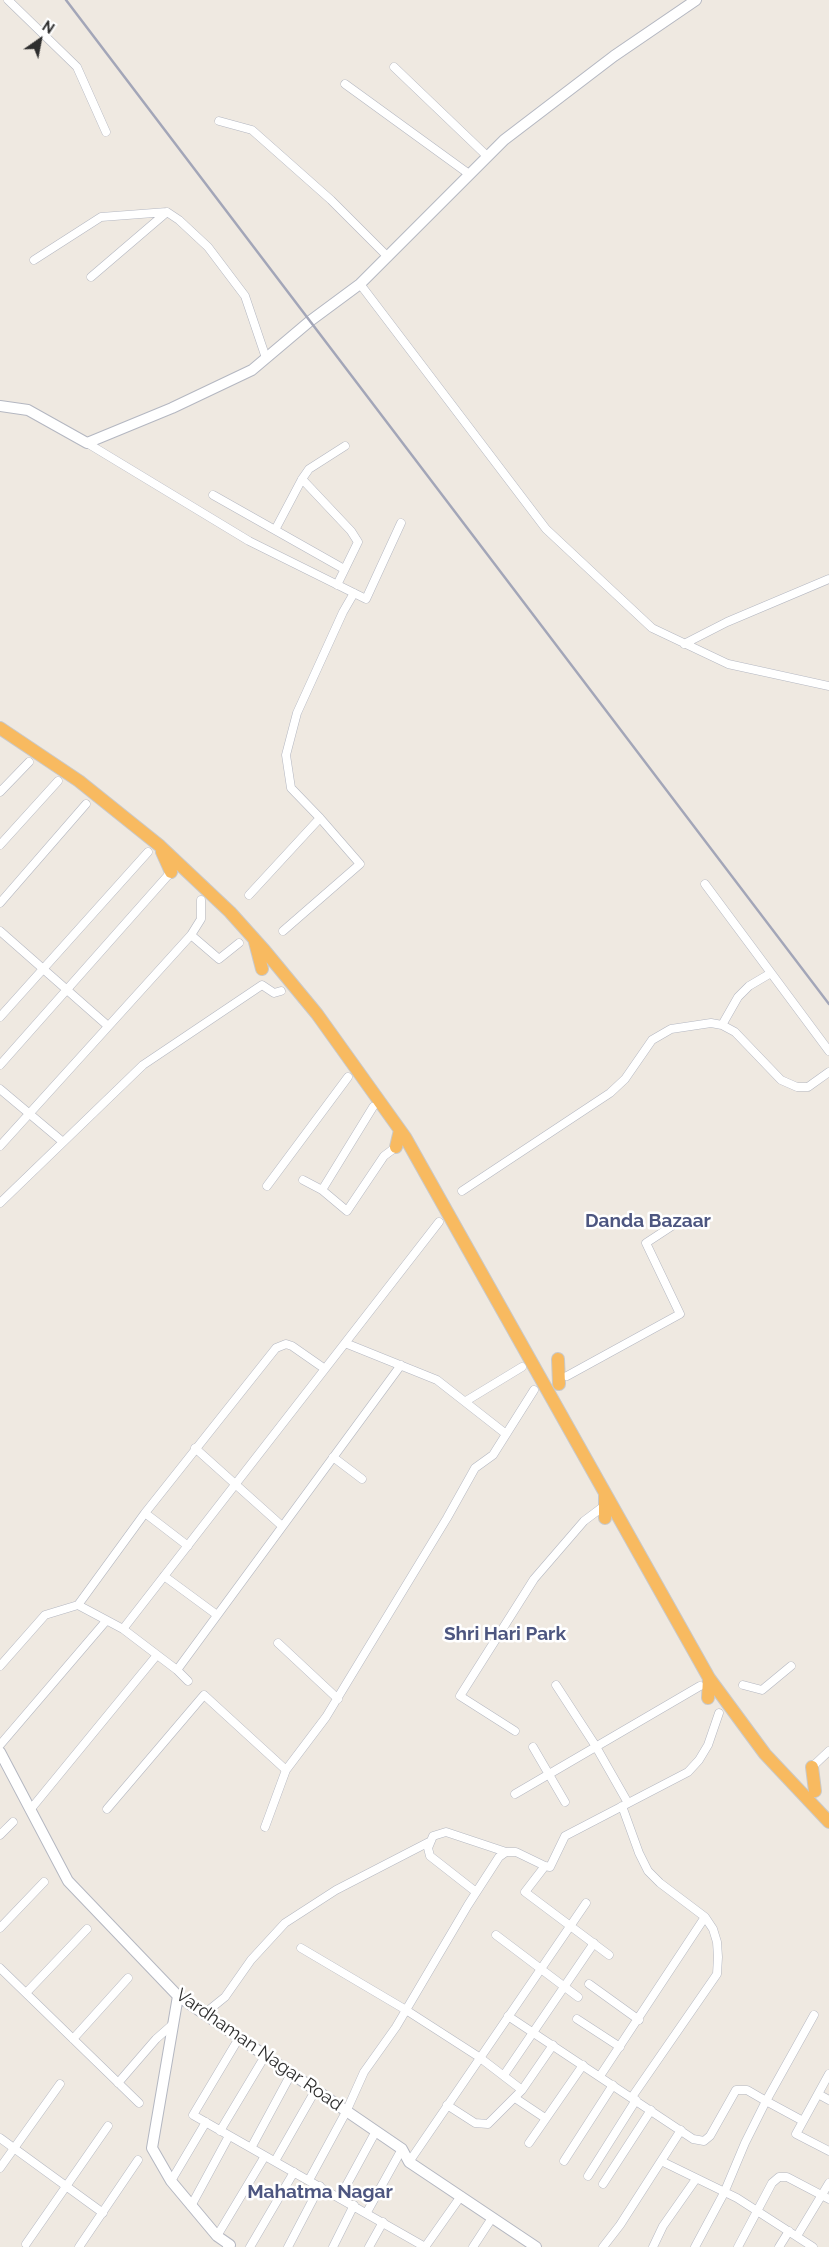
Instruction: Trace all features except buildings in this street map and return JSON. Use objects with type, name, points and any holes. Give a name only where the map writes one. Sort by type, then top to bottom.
[{"type":"highway","points":[[0,728],[79,782],[160,846],[254,938],[317,1014],[400,1130],[605,1493],[704,1682],[765,1754],[829,1822]]},
{"type":"highway","points":[[160,846],[171,872]]},
{"type":"highway","points":[[254,938],[262,969]]},
{"type":"highway","points":[[396,1147],[400,1130]]},
{"type":"highway","points":[[558,1359],[563,1380]]},
{"type":"highway","points":[[534,1390],[538,1373]]},
{"type":"highway","points":[[602,1513],[605,1493]]},
{"type":"highway","points":[[704,1682],[708,1698]]},
{"type":"highway","points":[[812,1767],[815,1791]]},
{"type":"street","points":[[0,5],[7,0],[77,67],[106,132]]},
{"type":"street","points":[[87,443],[181,404],[252,370],[310,321],[360,284],[487,156],[559,96],[696,0]]},
{"type":"street","points":[[394,67],[487,156]]},
{"type":"street","points":[[345,84],[469,174]]},
{"type":"street","points":[[219,121],[252,130],[331,200],[388,257]]},
{"type":"street","points":[[91,277],[166,212]]},
{"type":"street","points":[[34,260],[101,217],[166,212],[179,220],[208,247],[245,296],[266,358]]},
{"type":"street","points":[[360,284],[546,528],[652,628],[728,664],[829,686]]},
{"type":"street","points":[[0,406],[28,410],[87,443],[249,541],[366,599],[401,523]]},
{"type":"street","points":[[275,530],[302,479],[315,465],[345,446]]},
{"type":"street","points":[[302,479],[358,542],[337,585]]},
{"type":"street","points":[[213,495],[344,569]]},
{"type":"street","points":[[684,644],[734,619],[829,579]]},
{"type":"street","points":[[283,931],[360,864],[291,788],[286,755],[297,713],[343,612],[354,593]]},
{"type":"street","points":[[0,792],[28,762]]},
{"type":"street","points":[[0,845],[58,781]]},
{"type":"street","points":[[0,903],[86,804]]},
{"type":"street","points":[[249,895],[320,818]]},
{"type":"street","points":[[0,1017],[148,852]]},
{"type":"street","points":[[0,1065],[171,872]]},
{"type":"street","points":[[705,884],[829,1051]]},
{"type":"street","points":[[0,1146],[191,935],[201,919],[201,900]]},
{"type":"street","points":[[0,931],[108,1026]]},
{"type":"street","points":[[191,935],[219,959],[239,943]]},
{"type":"street","points":[[722,1024],[738,997],[749,986],[771,973]]},
{"type":"street","points":[[0,1203],[143,1065],[262,985],[274,993],[281,991]]},
{"type":"street","points":[[462,1191],[610,1093],[639,1062],[652,1040],[663,1032],[711,1023],[722,1024],[735,1032],[781,1080],[797,1087],[808,1087],[829,1072]]},
{"type":"street","points":[[267,1186],[348,1077]]},
{"type":"street","points":[[0,1089],[63,1142]]},
{"type":"street","points":[[322,1190],[372,1107]]},
{"type":"street","points":[[303,1180],[322,1190],[347,1211],[384,1156],[396,1147]]},
{"type":"street","points":[[123,1629],[439,1222]]},
{"type":"street","points":[[563,1380],[680,1314],[646,1243],[675,1224]]},
{"type":"street","points":[[345,1343],[437,1380],[506,1434]]},
{"type":"street","points":[[0,1666],[45,1615],[78,1605],[195,1448],[267,1358],[280,1345],[292,1346],[325,1369]]},
{"type":"street","points":[[177,1670],[401,1366]]},
{"type":"street","points":[[466,1401],[522,1368]]},
{"type":"street","points":[[265,1827],[286,1770],[338,1699],[448,1518],[475,1468],[493,1455],[534,1390]]},
{"type":"street","points":[[195,1448],[234,1486],[282,1526]]},
{"type":"street","points":[[333,1457],[362,1479]]},
{"type":"street","points":[[145,1513],[188,1546]]},
{"type":"street","points":[[515,1730],[460,1696],[534,1579],[584,1521],[602,1513]]},
{"type":"street","points":[[164,1576],[217,1615]]},
{"type":"street","points":[[78,1605],[123,1629],[177,1670],[188,1682]]},
{"type":"street","points":[[0,1745],[106,1621]]},
{"type":"street","points":[[278,1643],[338,1699]]},
{"type":"street","points":[[30,1810],[157,1655]]},
{"type":"street","points":[[743,1685],[762,1690],[791,1666]]},
{"type":"street","points":[[515,1794],[597,1748],[704,1682]]},
{"type":"street","points":[[556,1685],[597,1748],[625,1805],[639,1853],[648,1871],[666,1888],[705,1917],[717,1942],[717,1974],[634,2099],[588,2176]]},
{"type":"street","points":[[107,1809],[204,1695],[286,1770]]},
{"type":"street","points":[[476,1892],[430,1856],[432,1836],[446,1832],[506,1852],[516,1852],[550,1867],[565,1836],[688,1772],[699,1760],[708,1745],[719,1713]]},
{"type":"street","points":[[533,1747],[565,1802]]},
{"type":"street","points":[[812,1767],[829,1751]]},
{"type":"street","name":"Vardhaman Nagar Road","points":[[0,1752],[68,1881],[178,1996],[314,2091],[402,2149],[409,2162],[492,2218],[521,2243],[536,2247]]},
{"type":"street","points":[[0,1835],[13,1822]]},
{"type":"street","points":[[204,2014],[225,1997],[251,1960],[285,1923],[336,1890],[430,1842]]},
{"type":"street","points":[[309,2180],[346,2112],[364,2072],[406,2010],[476,1892],[500,1857],[506,1852]]},
{"type":"street","points":[[545,1866],[525,1892],[609,1955]]},
{"type":"street","points":[[0,1928],[44,1882]]},
{"type":"street","points":[[409,2162],[586,1903]]},
{"type":"street","points":[[600,2076],[639,2020],[705,1917]]},
{"type":"street","points":[[26,1994],[87,1929]]},
{"type":"street","points":[[496,1935],[578,1997]]},
{"type":"street","points":[[504,2074],[594,1943]]},
{"type":"street","points":[[301,1948],[406,2010],[480,2057],[522,2090]]},
{"type":"street","points":[[0,1968],[139,2104]]},
{"type":"street","points":[[73,2039],[128,1978]]},
{"type":"street","points":[[589,1984],[639,2020]]},
{"type":"street","points":[[178,1996],[152,2148],[171,2181],[217,2236],[230,2246]]},
{"type":"street","points":[[695,2247],[724,2193],[745,2143],[766,2101],[814,2015]]},
{"type":"street","points":[[508,2016],[693,2139],[707,2139],[736,2090],[747,2090],[803,2121]]},
{"type":"street","points":[[577,2019],[620,2047]]},
{"type":"street","points":[[118,2083],[156,2040],[173,2024]]},
{"type":"street","points":[[239,2038],[193,2115],[367,2212],[425,2247],[461,2196]]},
{"type":"street","points":[[447,2105],[475,2123],[484,2125],[492,2122],[522,2090],[554,2045]]},
{"type":"street","points":[[220,2131],[265,2056]]},
{"type":"street","points":[[529,2143],[583,2065]]},
{"type":"street","points":[[251,2148],[291,2074]]},
{"type":"street","points":[[829,2074],[796,2134],[829,2151]]},
{"type":"street","points":[[0,2168],[60,2084]]},
{"type":"street","points":[[564,2161],[613,2085]]},
{"type":"street","points":[[275,2161],[314,2091]]},
{"type":"street","points":[[818,2094],[829,2100]]},
{"type":"street","points":[[515,2098],[545,2118]]},
{"type":"street","points":[[603,2184],[651,2110]]},
{"type":"street","points":[[171,2181],[206,2122]]},
{"type":"street","points":[[26,2244],[108,2126]]},
{"type":"street","points":[[603,2247],[681,2130]]},
{"type":"street","points":[[340,2197],[376,2131]]},
{"type":"street","points":[[191,2206],[229,2136]]},
{"type":"street","points":[[0,2138],[103,2213]]},
{"type":"street","points":[[367,2212],[402,2149]]},
{"type":"street","points":[[217,2236],[265,2156]]},
{"type":"street","points":[[79,2247],[138,2160]]},
{"type":"street","points":[[661,2161],[758,2211],[813,2247]]},
{"type":"street","points":[[250,2247],[294,2172]]},
{"type":"street","points":[[738,2247],[772,2183],[779,2177],[787,2177],[825,2197]]},
{"type":"street","points":[[652,2247],[663,2226],[696,2179]]},
{"type":"street","points":[[797,2236],[825,2197],[829,2183]]},
{"type":"street","points":[[288,2247],[320,2186]]},
{"type":"street","points":[[333,2247],[354,2205]]},
{"type":"street","points":[[473,2247],[492,2218]]},
{"type":"street","points":[[369,2247],[384,2222]]},
{"type":"street","points":[[779,2247],[789,2231]]},
{"type":"railway","points":[[66,0],[829,1004]]},
{"type":"district","name":"Danda Bazaar","points":[[648,1221]]},
{"type":"district","name":"Shri Hari Park","points":[[505,1634]]},
{"type":"district","name":"Mahatma Nagar","points":[[320,2192]]}]
